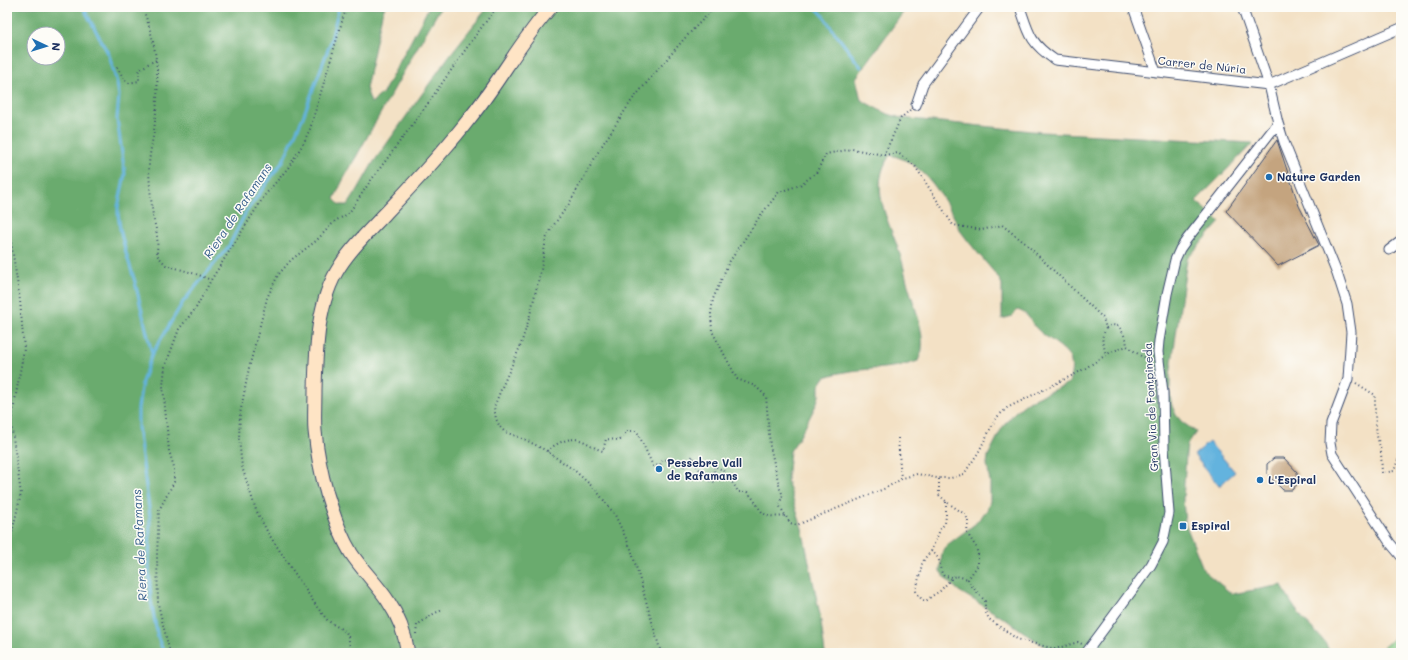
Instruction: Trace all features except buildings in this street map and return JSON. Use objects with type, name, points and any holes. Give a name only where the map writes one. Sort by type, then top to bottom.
[{"type":"main road","points":[[408,653],[402,627],[395,612],[352,554],[344,540],[333,512],[322,475],[315,429],[315,404],[318,336],[324,304],[332,279],[346,257],[443,151],[470,119],[525,38],[551,7]]},
{"type":"street","points":[[916,105],[923,84],[980,7]]},
{"type":"street","name":"Carrer de Núria","points":[[1020,7],[1030,38],[1041,51],[1055,60],[1269,85],[1401,28]]},
{"type":"street","points":[[1133,7],[1156,72]]},
{"type":"street","points":[[1242,7],[1269,85],[1278,123],[1292,165],[1337,273],[1347,304],[1351,332],[1348,379],[1332,424],[1330,443],[1332,454],[1390,543],[1401,556]]},
{"type":"street","name":"Gran Via de Fontpineda","points":[[1088,650],[1151,565],[1158,554],[1166,531],[1169,513],[1164,448],[1163,392],[1158,352],[1160,330],[1176,260],[1180,249],[1278,123]]},
{"type":"street","points":[[1389,250],[1401,241]]},
{"type":"path","points":[[142,7],[155,48],[158,88],[149,166],[153,216],[158,237],[157,255],[166,265],[211,280]]},
{"type":"path","points":[[170,653],[158,604],[156,555],[159,510],[174,482],[174,467],[169,451],[163,386],[165,368],[179,329],[196,308],[211,280],[265,195],[288,168],[303,144],[310,129],[342,22],[348,7]]},
{"type":"path","points":[[661,653],[633,555],[615,515],[596,490],[574,470],[547,451],[524,439],[505,432],[500,427],[494,413],[496,400],[520,347],[529,319],[541,270],[546,239],[553,226],[569,204],[611,130],[632,100],[684,39],[710,12],[718,7]]},
{"type":"path","points":[[117,67],[124,79],[129,83],[139,81],[139,70],[156,60]]},
{"type":"path","points":[[884,155],[901,118],[916,105]]},
{"type":"path","points":[[1106,355],[1102,338],[1106,328],[1103,318],[1025,243],[1002,225],[982,230],[953,226],[915,166],[898,153],[884,155],[852,149],[826,154],[816,173],[800,184],[779,192],[760,216],[728,264],[714,299],[711,314],[712,331],[737,379],[755,386],[766,396],[770,446],[780,489],[783,495],[779,505],[790,523],[798,525],[886,488],[901,479],[917,474],[939,478],[951,478],[964,474],[978,453],[996,418],[1007,408],[1079,372],[1106,355],[1127,346]]},
{"type":"path","points":[[7,215],[20,300],[24,350],[11,422],[21,494],[7,554]]},
{"type":"path","points":[[1106,328],[1112,325],[1119,326],[1126,339],[1127,346],[1141,356],[1159,363]]},
{"type":"path","points":[[1348,379],[1375,395],[1374,415],[1381,451],[1382,473],[1394,471],[1401,451]]},
{"type":"path","points":[[547,451],[558,443],[572,438],[584,441],[603,451],[606,439],[620,440],[626,431],[637,431],[653,466],[660,465],[663,460],[670,459],[684,466],[693,456],[696,465],[708,480],[715,482],[714,466],[722,470],[725,477],[729,478],[738,492],[747,492],[750,494],[758,508],[766,516],[786,516]]},
{"type":"path","points":[[898,438],[901,479]]},
{"type":"path","points":[[939,478],[939,495],[946,502],[966,515],[968,522],[967,533],[976,547],[978,565],[968,579]]},
{"type":"path","points":[[946,502],[945,523],[940,530],[931,551],[922,564],[916,591],[922,600],[926,601],[940,591],[953,577]]},
{"type":"path","points":[[931,551],[935,554],[940,563],[941,572],[944,576],[956,576],[968,579]]},
{"type":"path","points":[[968,579],[970,584],[984,601],[984,612],[989,619],[1017,639],[1055,649],[1078,642],[1088,650]]},
{"type":"path","points":[[416,638],[417,625],[435,613],[443,610]]},
{"type":"path","points":[[7,646],[12,653]]},
{"type":"green space","points":[[7,7],[385,7],[382,14],[366,88],[371,103],[383,93],[429,7],[441,7],[342,182],[334,199],[340,205],[348,205],[373,163],[449,56],[488,7],[907,7],[856,78],[861,100],[885,113],[901,118],[1042,132],[1253,143],[1196,201],[1220,222],[1187,259],[1170,376],[1170,396],[1176,415],[1182,422],[1196,432],[1187,445],[1183,500],[1185,523],[1204,571],[1232,594],[1282,585],[1286,595],[1295,608],[1323,640],[1329,653],[1054,653],[1008,621],[959,591],[945,578],[940,571],[942,553],[947,545],[975,524],[987,510],[990,501],[990,482],[987,464],[988,456],[1002,428],[1014,413],[1029,401],[1069,383],[1071,364],[1068,354],[1037,329],[1028,316],[1022,312],[1018,310],[1012,316],[1002,319],[1002,284],[998,277],[959,229],[947,205],[928,178],[911,164],[890,155],[884,167],[880,191],[882,203],[901,256],[909,290],[919,322],[922,336],[922,352],[918,361],[907,364],[895,367],[848,371],[825,377],[819,386],[819,396],[816,405],[799,438],[790,451],[787,480],[802,528],[820,615],[825,653],[7,653]]},
{"type":"green space","points":[[1398,634],[1401,638],[1401,653],[1377,653]]},
{"type":"water","points":[[1209,442],[1235,472],[1219,486],[1194,455]]},
{"type":"waterway","points":[[83,7],[109,55],[117,83],[119,95],[117,119],[125,174],[118,207],[120,229],[135,282],[152,354]]},
{"type":"waterway","name":"Riera de Rafamans","points":[[164,653],[158,638],[151,601],[149,569],[150,516],[138,427],[138,408],[142,382],[152,354],[183,302],[229,246],[246,212],[283,161],[303,117],[330,44],[339,7]]},
{"type":"waterway","points":[[815,7],[822,14],[861,67]]},
{"type":"place","name":"Nature Garden","points":[[1269,177]]},
{"type":"place","name":"Pessebre Vall de Rafamans","points":[[659,469]]},
{"type":"place","name":"L'Espiral","points":[[1260,480]]},
{"type":"place","name":"Espiral","points":[[1183,526]]}]
